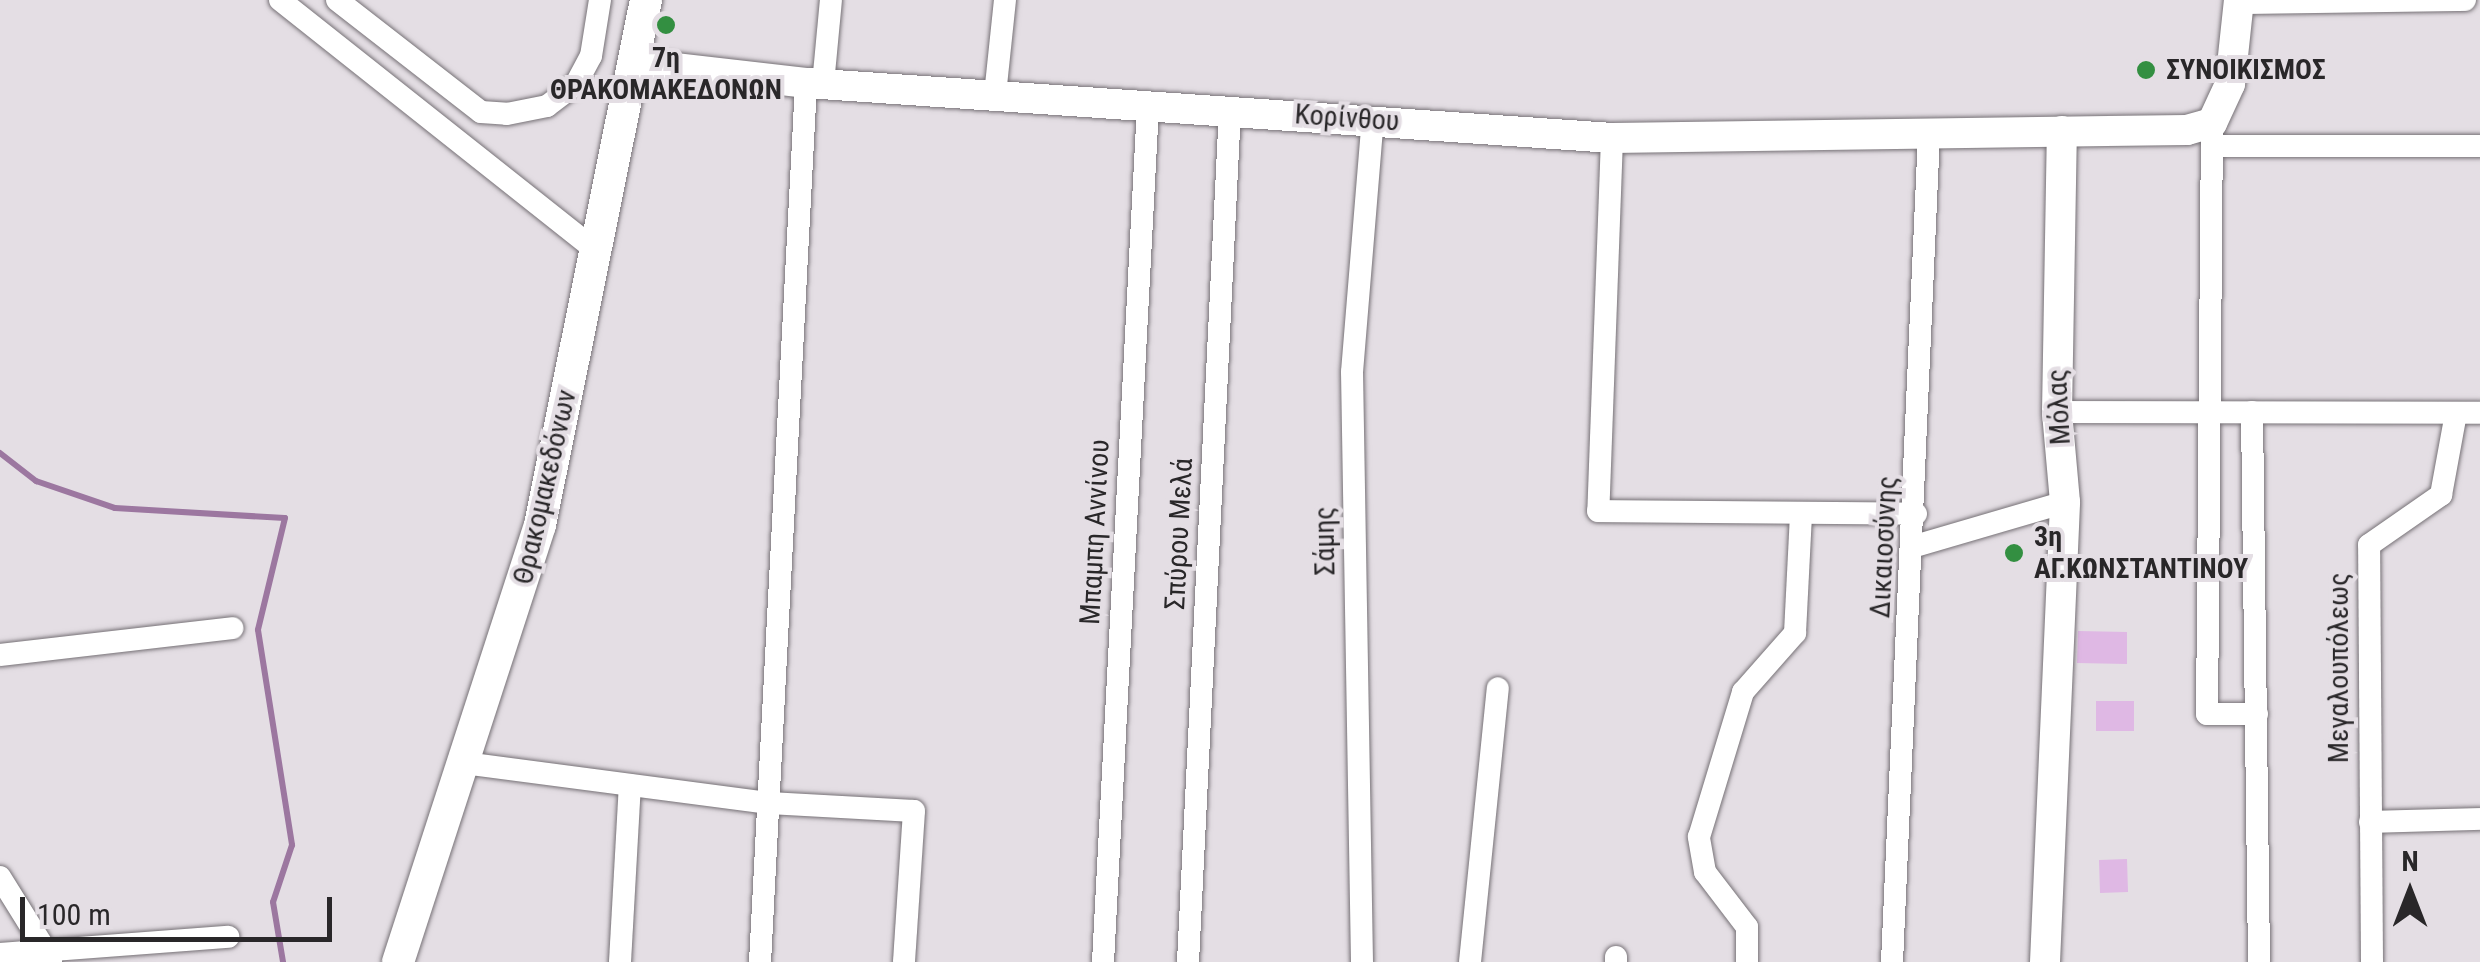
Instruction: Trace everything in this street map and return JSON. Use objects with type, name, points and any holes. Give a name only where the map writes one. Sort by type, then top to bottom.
[{"type":"main road","name":"Θρακομακεδόνων","points":[[398,962],[540,525],[646,0]]},
{"type":"street","points":[[280,0],[594,249]]},
{"type":"street","points":[[338,0],[481,112],[508,114],[547,106],[576,84],[591,56],[600,0]]},
{"type":"street","points":[[760,962],[814,84],[831,0]]},
{"type":"street","points":[[995,95],[1005,0]]},
{"type":"street","points":[[2256,714],[2207,714],[2204,414],[2214,134],[2230,84],[2239,2],[2465,0]]},
{"type":"street","name":"Κορίνθου","points":[[633,63],[814,84],[1612,138],[2062,131]]},
{"type":"street","name":"Μπαμπη Αννίνου","points":[[1102,962],[1148,104]]},
{"type":"street","name":"Σπύρου Μελά","points":[[1188,962],[1230,110]]},
{"type":"street","name":"Σάμης","points":[[1362,962],[1352,372],[1373,119]]},
{"type":"street","points":[[2062,131],[2480,146]]},
{"type":"street","name":"Μόλας","points":[[2046,962],[2066,502],[2057,412],[2062,131]]},
{"type":"street","name":"Δικαιοσύνης","points":[[1892,962],[1916,546],[1930,133]]},
{"type":"street","points":[[1612,138],[1596,508],[1606,516],[1916,514]]},
{"type":"street","points":[[2057,412],[2480,412]]},
{"type":"street","points":[[2252,412],[2259,962]]},
{"type":"street","name":"Μεγαλουπόλεως","points":[[2372,962],[2369,544],[2441,495],[2456,412]]},
{"type":"street","points":[[1916,546],[2066,502]]},
{"type":"street","points":[[1747,962],[1746,927],[1705,872],[1699,836],[1743,692],[1795,633],[1801,515]]},
{"type":"street","points":[[0,655],[232,628]]},
{"type":"street","points":[[1470,962],[1498,688]]},
{"type":"street","points":[[464,763],[769,803],[914,810],[904,962]]},
{"type":"street","points":[[620,962],[630,784]]},
{"type":"street","points":[[2370,822],[2480,819]]},
{"type":"street","points":[[0,877],[49,956]]},
{"type":"street","points":[[0,954],[49,956],[228,937]]},
{"type":"building","points":[[2078,631],[2127,632],[2127,664],[2077,663]]},
{"type":"building","points":[[2096,701],[2134,701],[2134,731],[2096,731]]},
{"type":"building","points":[[2127,859],[2128,892],[2100,893],[2099,860]]},
{"type":"waterway","points":[[0,453],[36,481],[115,508],[285,518],[258,630],[292,845],[273,902],[283,962]]},
{"type":"place","name":"7η ΘΡΑΚΟΜΑΚΕΔΟΝΩΝ","points":[[666,25]]},
{"type":"place","name":"ΣΥΝΟΙΚΙΣΜΟΣ","points":[[2146,70]]},
{"type":"place","name":"3η ΑΓ.ΚΩΝΣΤΑΝΤΙΝΟΥ","points":[[2014,553]]}]
